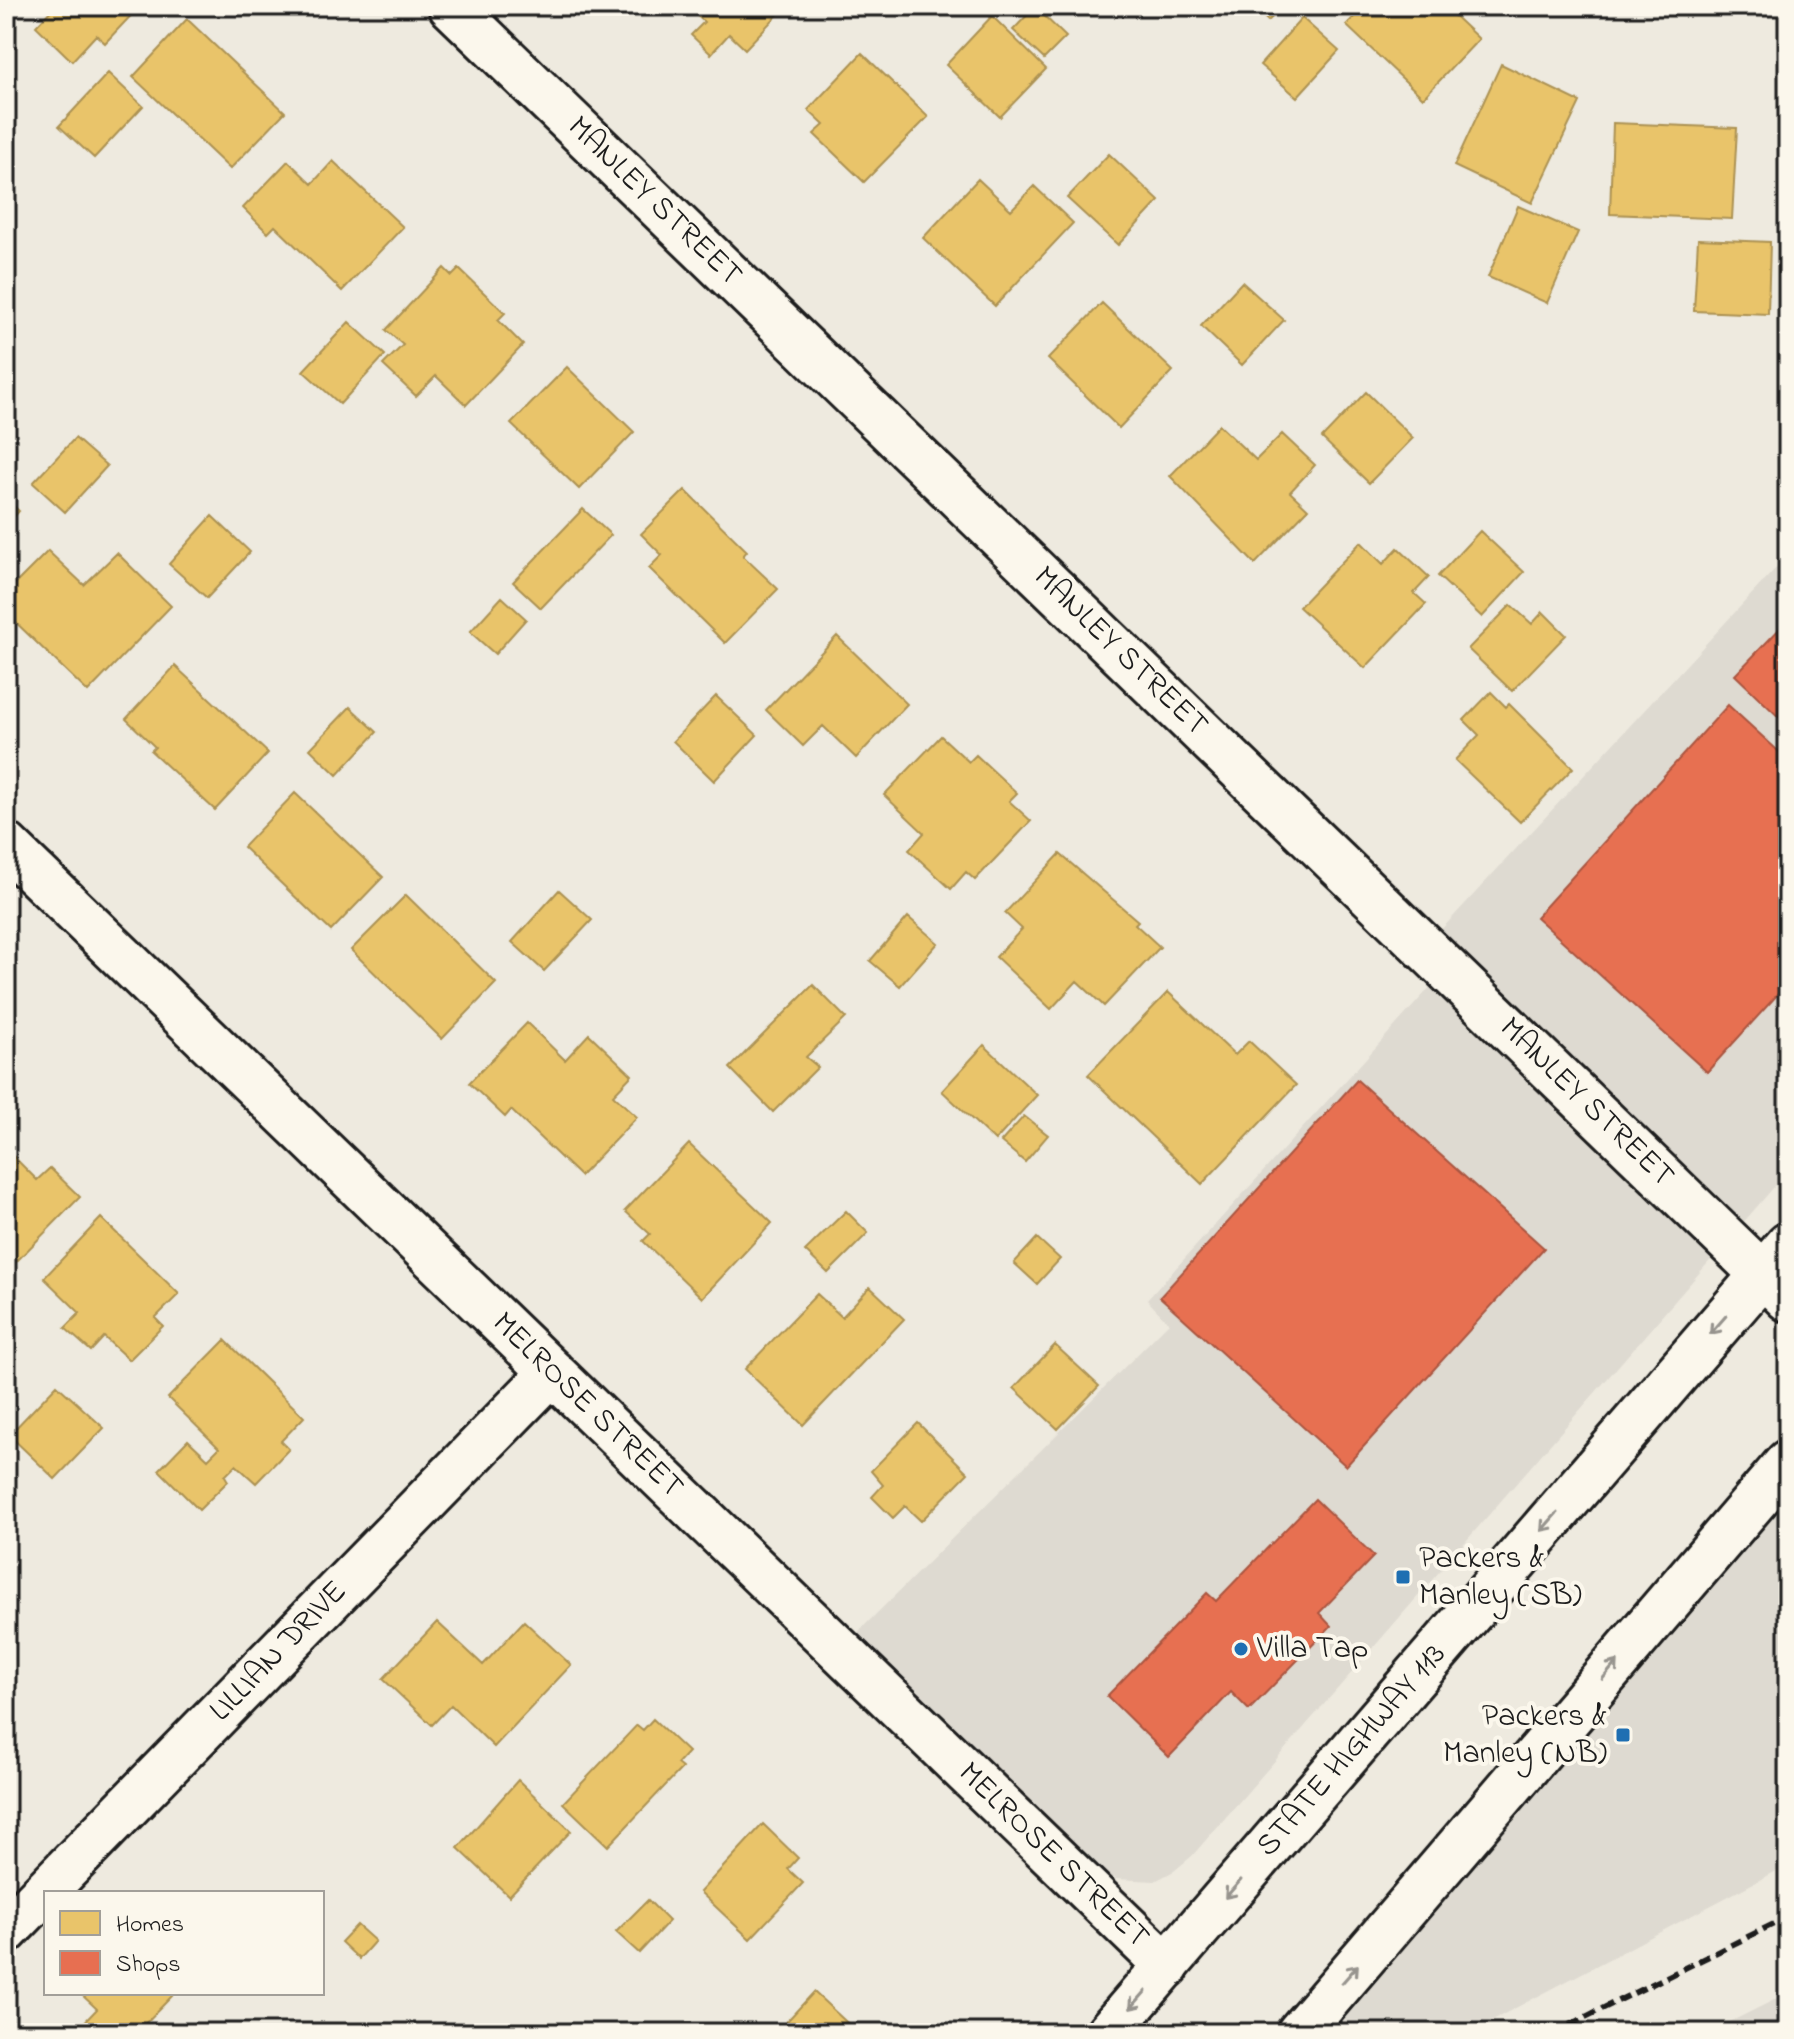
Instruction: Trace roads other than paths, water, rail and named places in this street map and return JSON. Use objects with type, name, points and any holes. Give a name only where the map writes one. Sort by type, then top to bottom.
[{"type":"street","name":"MANLEY STREET","points":[[451,6],[1780,1273]]},
{"type":"street","name":"MELROSE STREET","points":[[6,845],[1167,1966]]},
{"type":"street","name":"STATE HIGHWAY 113","points":[[1108,2033],[1780,1273]]},
{"type":"street","name":"LILLIAN DRIVE","points":[[45,1891],[552,1372]]},
{"type":"street","points":[[1299,2033],[1788,1462]]},
{"type":"street","name":"LILLIAN DRIVE","points":[[6,1931],[44,1892]]},
{"type":"railway","points":[[1553,2033],[1788,1917]]},
{"type":"place","name":"Packers & Manley (SB)","points":[[1403,1577]]},
{"type":"place","name":"Villa Tap","points":[[1241,1649]]},
{"type":"place","name":"Packers & Manley (NB)","points":[[1623,1735]]}]
